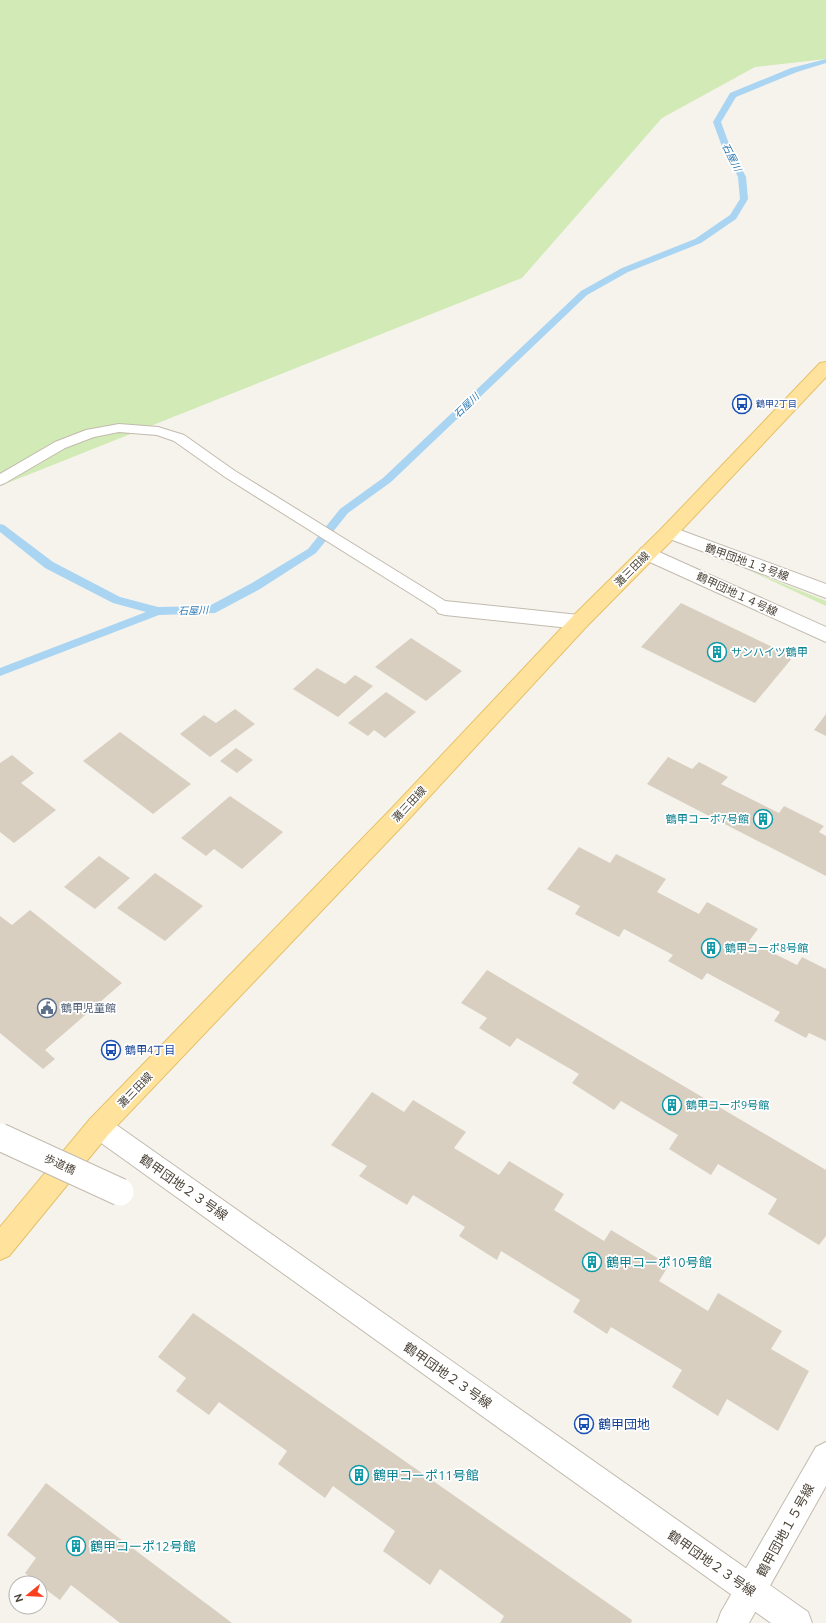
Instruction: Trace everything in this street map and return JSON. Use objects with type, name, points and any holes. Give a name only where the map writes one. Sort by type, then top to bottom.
[{"type":"main road","name":"灘三田線","points":[[0,1247],[99,1127],[399,815],[579,622],[669,532],[826,367]]},
{"type":"street","name":"鶴甲団地１３号線","points":[[669,532],[826,591]]},
{"type":"street","name":"鶴甲団地１４号線","points":[[648,553],[826,635]]},
{"type":"street","points":[[445,608],[579,622]]},
{"type":"street","name":"鶴甲団地２３号線","points":[[99,1127],[797,1623]]},
{"type":"street","name":"歩道橋","points":[[0,1137],[120,1192]]},
{"type":"street","name":"鶴甲団地１５号線","points":[[732,1623],[826,1457]]},
{"type":"lane","points":[[0,480],[60,445],[92,433],[119,428],[158,431],[179,438],[230,474],[445,608]]},
{"type":"green space","points":[[0,0],[826,0],[826,59],[755,67],[662,118],[522,278],[0,486]]},
{"type":"green space","points":[[744,568],[826,601],[826,606]]},
{"type":"building","name":"サンハイツ鶴甲","points":[[681,603],[793,657],[755,703],[641,647]]},
{"type":"building","points":[[411,638],[462,671],[426,701],[375,667]]},
{"type":"building","points":[[317,668],[345,684],[355,675],[373,686],[338,717],[293,689]]},
{"type":"building","points":[[386,692],[416,712],[385,738],[374,730],[368,736],[348,723]]},
{"type":"building","points":[[235,709],[255,724],[210,757],[180,734],[204,715],[216,723]]},
{"type":"building","points":[[826,714],[826,736],[814,730]]},
{"type":"building","points":[[120,732],[191,784],[153,814],[83,761]]},
{"type":"building","points":[[236,748],[253,760],[237,773],[220,761]]},
{"type":"building","points":[[12,755],[34,773],[21,783],[56,810],[14,843],[0,832],[0,763]]},
{"type":"building","name":"鶴甲コーポ7号館","points":[[668,757],[692,769],[699,762],[728,777],[721,784],[779,813],[784,806],[824,826],[819,832],[826,836],[826,876],[647,784]]},
{"type":"building","points":[[230,796],[283,832],[242,869],[214,849],[206,856],[181,838]]},
{"type":"building","name":"鶴甲コーポ8号館","points":[[579,847],[610,863],[616,854],[666,879],[657,892],[699,914],[707,902],[758,929],[749,941],[797,965],[802,957],[826,969],[826,1041],[809,1033],[806,1038],[774,1021],[780,1012],[707,973],[702,980],[668,961],[673,955],[624,929],[619,937],[575,914],[580,906],[547,889]]},
{"type":"building","points":[[99,856],[130,878],[95,909],[64,887]]},
{"type":"building","points":[[155,873],[203,906],[165,941],[117,908]]},
{"type":"building","name":"鶴甲児童館","points":[[30,910],[122,983],[45,1050],[55,1059],[43,1069],[0,1033],[0,916],[12,925]]},
{"type":"building","name":"鶴甲コーポ9号館","points":[[487,970],[826,1170],[826,1236],[819,1245],[768,1214],[777,1199],[718,1164],[711,1175],[669,1149],[678,1135],[621,1101],[614,1110],[572,1083],[579,1074],[517,1038],[510,1047],[479,1028],[487,1018],[461,1003]]},
{"type":"building","name":"鶴甲コーポ10号館","points":[[372,1092],[404,1112],[413,1100],[466,1132],[454,1148],[499,1175],[509,1161],[564,1194],[554,1210],[604,1241],[611,1230],[669,1265],[659,1281],[708,1311],[718,1293],[782,1331],[771,1349],[809,1371],[778,1431],[727,1399],[718,1416],[672,1387],[682,1370],[611,1327],[607,1334],[573,1312],[580,1300],[501,1251],[497,1260],[459,1236],[465,1227],[413,1195],[407,1205],[359,1176],[367,1166],[331,1145]]},
{"type":"building","name":"鶴甲コーポ11号館","points":[[193,1313],[632,1620],[631,1623],[500,1623],[504,1616],[440,1569],[430,1585],[383,1551],[395,1531],[333,1486],[325,1498],[278,1464],[287,1451],[219,1402],[209,1415],[176,1391],[186,1378],[158,1357]]},
{"type":"building","name":"鶴甲コーポ12号館","points":[[46,1483],[232,1623],[120,1623],[71,1585],[60,1600],[48,1591],[48,1575],[27,1575],[25,1573],[36,1558],[7,1535]]},
{"type":"waterway","name":"石屋川","points":[[158,611],[211,610],[256,586],[312,551],[344,511],[387,480],[584,293],[625,270],[698,241],[733,217],[744,199],[742,177],[725,144],[717,122],[733,95],[794,70],[826,61]]},
{"type":"waterway","name":"石屋川","points":[[0,527],[49,565],[117,600],[158,611]]},
{"type":"waterway","points":[[0,672],[158,611]]},
{"type":"place","name":"鶴甲2丁目","points":[[742,404]]},
{"type":"place","name":"サンハイツ鶴甲","points":[[717,652]]},
{"type":"place","name":"鶴甲コーポ7号館","points":[[763,819]]},
{"type":"place","name":"鶴甲コーポ8号館","points":[[711,948]]},
{"type":"place","name":"鶴甲児童館","points":[[47,1008]]},
{"type":"place","name":"鶴甲4丁目","points":[[111,1050]]},
{"type":"place","name":"鶴甲コーポ9号館","points":[[672,1105]]},
{"type":"place","name":"鶴甲コーポ10号館","points":[[592,1262]]},
{"type":"place","name":"鶴甲団地","points":[[584,1424]]},
{"type":"place","name":"鶴甲コーポ11号館","points":[[359,1475]]},
{"type":"place","name":"鶴甲コーポ12号館","points":[[76,1546]]}]
